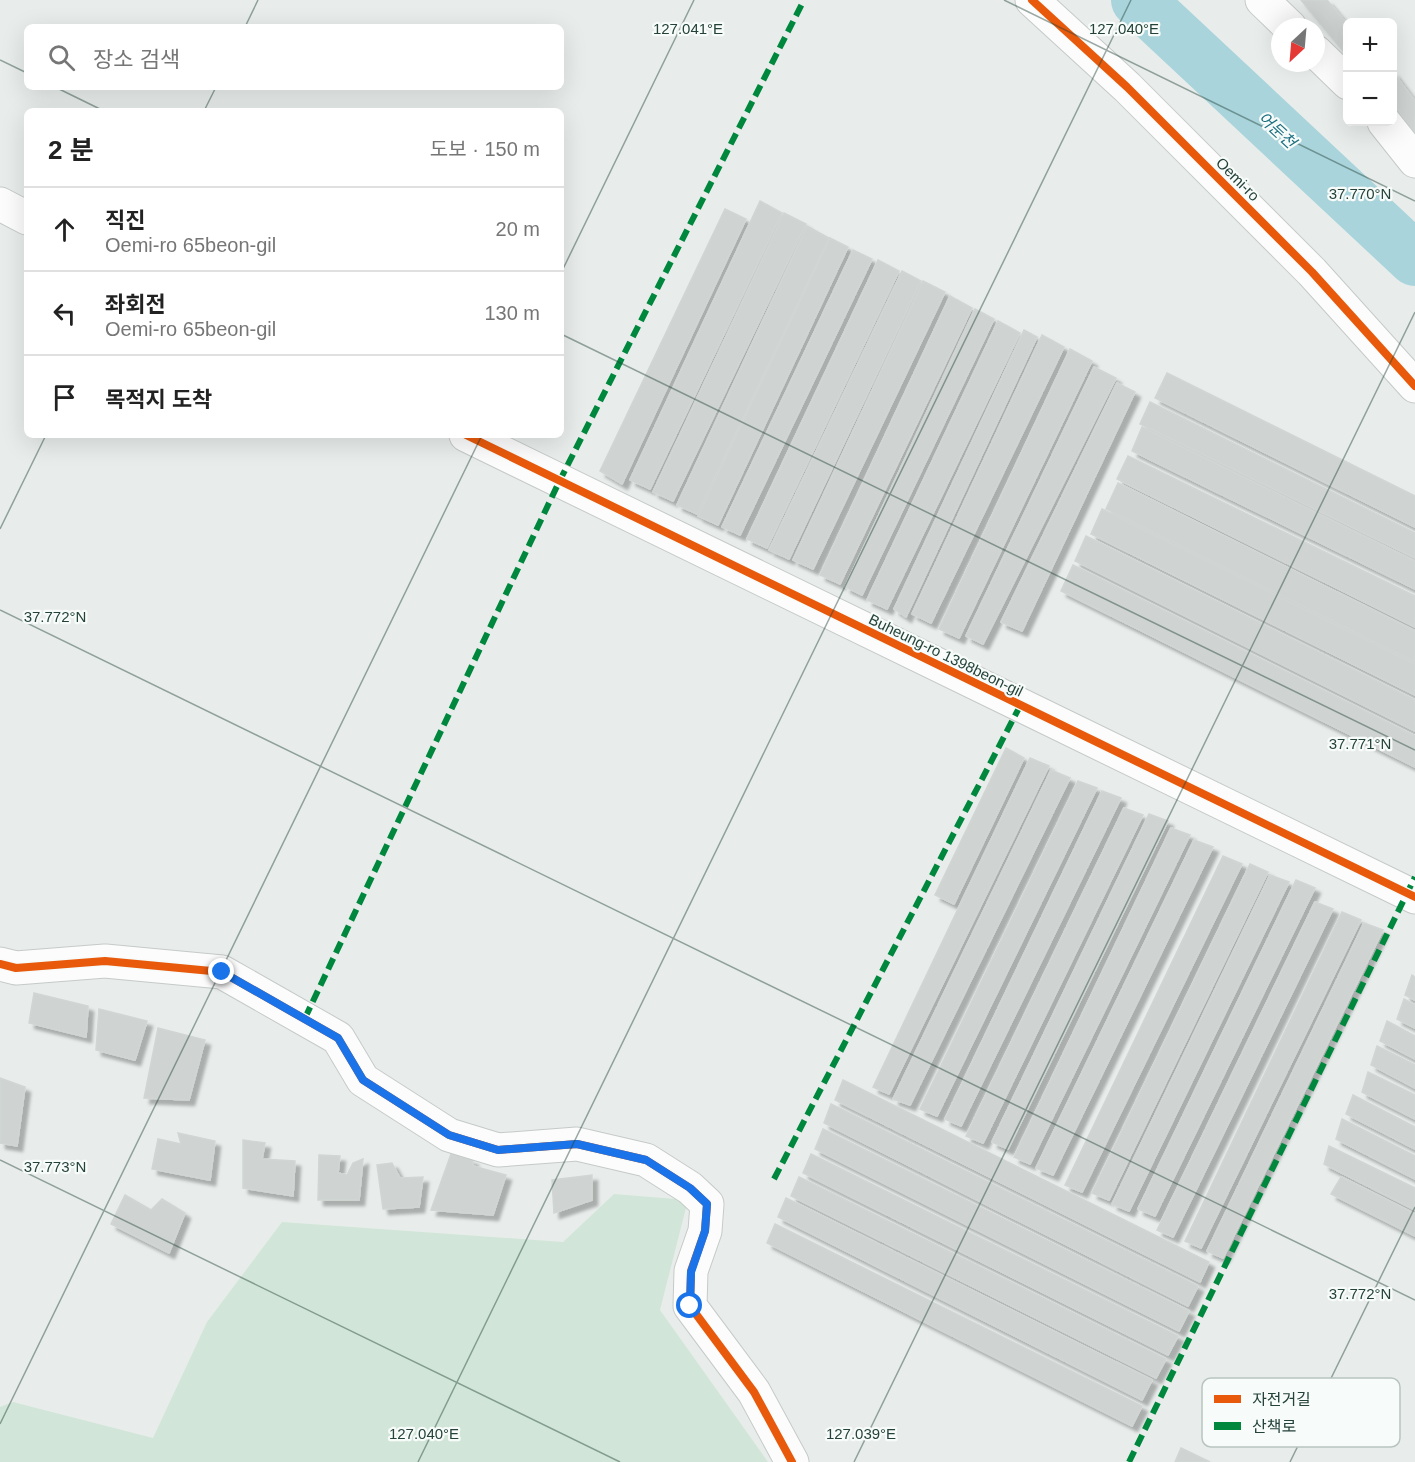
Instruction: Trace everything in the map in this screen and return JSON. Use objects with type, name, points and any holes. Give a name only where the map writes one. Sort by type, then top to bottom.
[{"type":"street","name":"Oemi-ro","points":[[1032,0],[1127,87],[1312,272],[1415,386]]},
{"type":"street","points":[[1262,0],[1281,18]]},
{"type":"street","points":[[1325,61],[1343,78]]},
{"type":"street","points":[[1387,126],[1415,161]]},
{"type":"street","points":[[0,204],[24,216]]},
{"type":"street","name":"Buheung-ro 1398beon-gil","points":[[472,438],[1415,897]]},
{"type":"street","points":[[0,964],[16,968],[105,961],[222,972],[338,1038],[363,1080],[449,1135],[498,1150],[577,1144],[646,1160],[690,1188],[707,1204],[705,1231],[691,1272],[690,1306],[754,1392],[792,1462]]},
{"type":"green space","points":[[614,1194],[688,1200],[660,1310],[768,1462],[0,1462],[0,1407],[13,1402],[153,1438],[207,1322],[282,1222],[563,1242]]},
{"type":"building","points":[[1301,0],[1327,0],[1343,19],[1343,51],[1325,29],[1325,18],[1316,18]]},
{"type":"building","points":[[1397,77],[1415,101],[1415,133],[1397,110]]},
{"type":"building","points":[[760,201],[782,213],[650,489],[630,480]]},
{"type":"building","points":[[725,209],[746,219],[622,484],[600,471]]},
{"type":"building","points":[[784,213],[806,224],[673,501],[653,492]]},
{"type":"building","points":[[807,226],[829,238],[697,514],[677,505]]},
{"type":"building","points":[[830,238],[848,247],[718,525],[698,516]]},
{"type":"building","points":[[853,250],[872,259],[740,535],[722,527]]},
{"type":"building","points":[[878,260],[899,271],[767,548],[747,539]]},
{"type":"building","points":[[902,271],[921,281],[789,559],[769,550]]},
{"type":"building","points":[[923,281],[945,292],[813,569],[793,560]]},
{"type":"building","points":[[950,296],[972,308],[840,584],[820,575]]},
{"type":"building","points":[[975,309],[994,319],[862,595],[845,587]]},
{"type":"building","points":[[998,321],[1020,333],[887,609],[867,600]]},
{"type":"building","points":[[1024,330],[1037,337],[906,617],[894,609]]},
{"type":"building","points":[[1042,335],[1064,347],[931,623],[912,614]]},
{"type":"building","points":[[1070,349],[1092,361],[959,638],[939,629]]},
{"type":"building","points":[[1094,367],[1116,378],[983,644],[966,636]]},
{"type":"building","points":[[1167,373],[1415,496],[1415,527],[1155,398]]},
{"type":"building","points":[[1117,383],[1135,392],[1022,631],[1001,622]]},
{"type":"building","points":[[1150,402],[1415,533],[1415,558],[1140,424]]},
{"type":"building","points":[[1142,427],[1415,561],[1415,589],[1132,451]]},
{"type":"building","points":[[1128,456],[1415,596],[1415,627],[1117,479]]},
{"type":"building","points":[[1118,483],[1415,631],[1415,662],[1106,509]]},
{"type":"building","points":[[1102,509],[1415,664],[1415,695],[1091,534]]},
{"type":"building","points":[[1086,536],[1415,700],[1415,731],[1075,561]]},
{"type":"building","points":[[1073,565],[1415,736],[1415,767],[1061,591]]},
{"type":"building","points":[[1006,748],[1024,758],[954,904],[935,895]]},
{"type":"building","points":[[1030,758],[1049,766],[889,1094],[873,1087]]},
{"type":"building","points":[[1051,770],[1070,778],[910,1105],[893,1099]]},
{"type":"building","points":[[1078,781],[1097,788],[937,1116],[920,1109]]},
{"type":"building","points":[[1102,791],[1121,798],[961,1126],[945,1119]]},
{"type":"building","points":[[1124,808],[1143,815],[983,1143],[966,1136]]},
{"type":"building","points":[[1149,814],[1168,821],[1008,1149],[992,1142]]},
{"type":"building","points":[[1171,828],[1190,835],[1030,1164],[1014,1157]]},
{"type":"building","points":[[1194,840],[1213,847],[1053,1175],[1036,1168]]},
{"type":"building","points":[[1223,856],[1242,864],[1082,1192],[1065,1185]]},
{"type":"building","points":[[1250,864],[1268,872],[1109,1200],[1092,1193]]},
{"type":"building","points":[[1270,875],[1289,882],[1129,1211],[1112,1204]]},
{"type":"building","points":[[1296,880],[1315,888],[1155,1216],[1138,1209]]},
{"type":"building","points":[[1315,902],[1333,909],[1173,1237],[1157,1230]]},
{"type":"building","points":[[1342,912],[1361,920],[1201,1248],[1185,1241]]},
{"type":"building","points":[[1364,923],[1383,930],[1223,1258],[1207,1251]]},
{"type":"building","points":[[1412,975],[1415,977],[1415,1000],[1405,995]]},
{"type":"building","points":[[34,993],[88,1006],[86,1037],[29,1023]]},
{"type":"building","points":[[1404,999],[1415,1005],[1415,1028],[1397,1019]]},
{"type":"building","points":[[99,1009],[147,1021],[135,1060],[96,1050]]},
{"type":"building","points":[[1387,1021],[1415,1036],[1415,1059],[1380,1041]]},
{"type":"building","points":[[158,1028],[205,1040],[189,1100],[144,1098]]},
{"type":"building","points":[[1377,1046],[1415,1065],[1415,1088],[1371,1065]]},
{"type":"building","points":[[1368,1072],[1415,1095],[1415,1119],[1362,1092]]},
{"type":"building","points":[[0,1078],[25,1087],[17,1146],[0,1143]]},
{"type":"building","points":[[843,1080],[1209,1262],[1200,1282],[835,1100]]},
{"type":"building","points":[[1353,1095],[1415,1127],[1415,1149],[1346,1114]]},
{"type":"building","points":[[831,1104],[1198,1286],[1188,1306],[824,1123]]},
{"type":"building","points":[[1342,1119],[1415,1156],[1415,1179],[1336,1139]]},
{"type":"building","points":[[823,1129],[1189,1311],[1179,1331],[815,1149]]},
{"type":"building","points":[[178,1133],[215,1141],[210,1180],[152,1169],[158,1139],[181,1144]]},
{"type":"building","points":[[243,1140],[265,1143],[262,1159],[295,1161],[293,1196],[243,1188]]},
{"type":"building","points":[[1329,1146],[1415,1188],[1415,1210],[1324,1164]]},
{"type":"building","points":[[451,1154],[473,1160],[473,1166],[506,1175],[493,1215],[431,1210]]},
{"type":"building","points":[[811,1154],[1178,1336],[1168,1355],[803,1173]]},
{"type":"building","points":[[319,1155],[340,1156],[338,1173],[347,1175],[353,1163],[363,1159],[359,1200],[318,1200]]},
{"type":"building","points":[[392,1163],[400,1178],[423,1177],[419,1207],[383,1209],[377,1165]]},
{"type":"building","points":[[592,1175],[592,1200],[554,1213],[552,1180]]},
{"type":"building","points":[[799,1177],[1166,1359],[1156,1378],[791,1196]]},
{"type":"building","points":[[1341,1177],[1415,1214],[1415,1236],[1331,1194]]},
{"type":"building","points":[[125,1195],[151,1210],[162,1199],[185,1213],[169,1253],[111,1224]]},
{"type":"building","points":[[786,1198],[1152,1380],[1142,1400],[778,1217]]},
{"type":"building","points":[[775,1224],[1142,1406],[1132,1426],[767,1243]]},
{"type":"building","points":[[1181,1448],[1210,1462],[1175,1462]]},
{"type":"waterway","name":"어둔천","points":[[1138,0],[1415,259]]},
{"type":"marked path","points":[[305,1018],[559,482],[804,0]]},
{"type":"marked path","points":[[774,1179],[1020,706]]},
{"type":"marked path","points":[[1129,1462],[1415,877]]},
{"type":"cycle path","points":[[1032,0],[1127,87],[1312,272],[1415,386]]},
{"type":"cycle path","points":[[472,438],[1415,897]]},
{"type":"cycle path","points":[[0,964],[16,968],[105,961],[222,972],[338,1038],[363,1080],[449,1135],[498,1150],[577,1144],[646,1160],[690,1188],[707,1204],[705,1231],[691,1271],[690,1306],[754,1392],[792,1462]]},
{"type":"route","points":[[222,972],[338,1038],[363,1080],[449,1135],[498,1150],[577,1144],[646,1160],[690,1188],[707,1204],[705,1231],[691,1272],[690,1306]]}]
